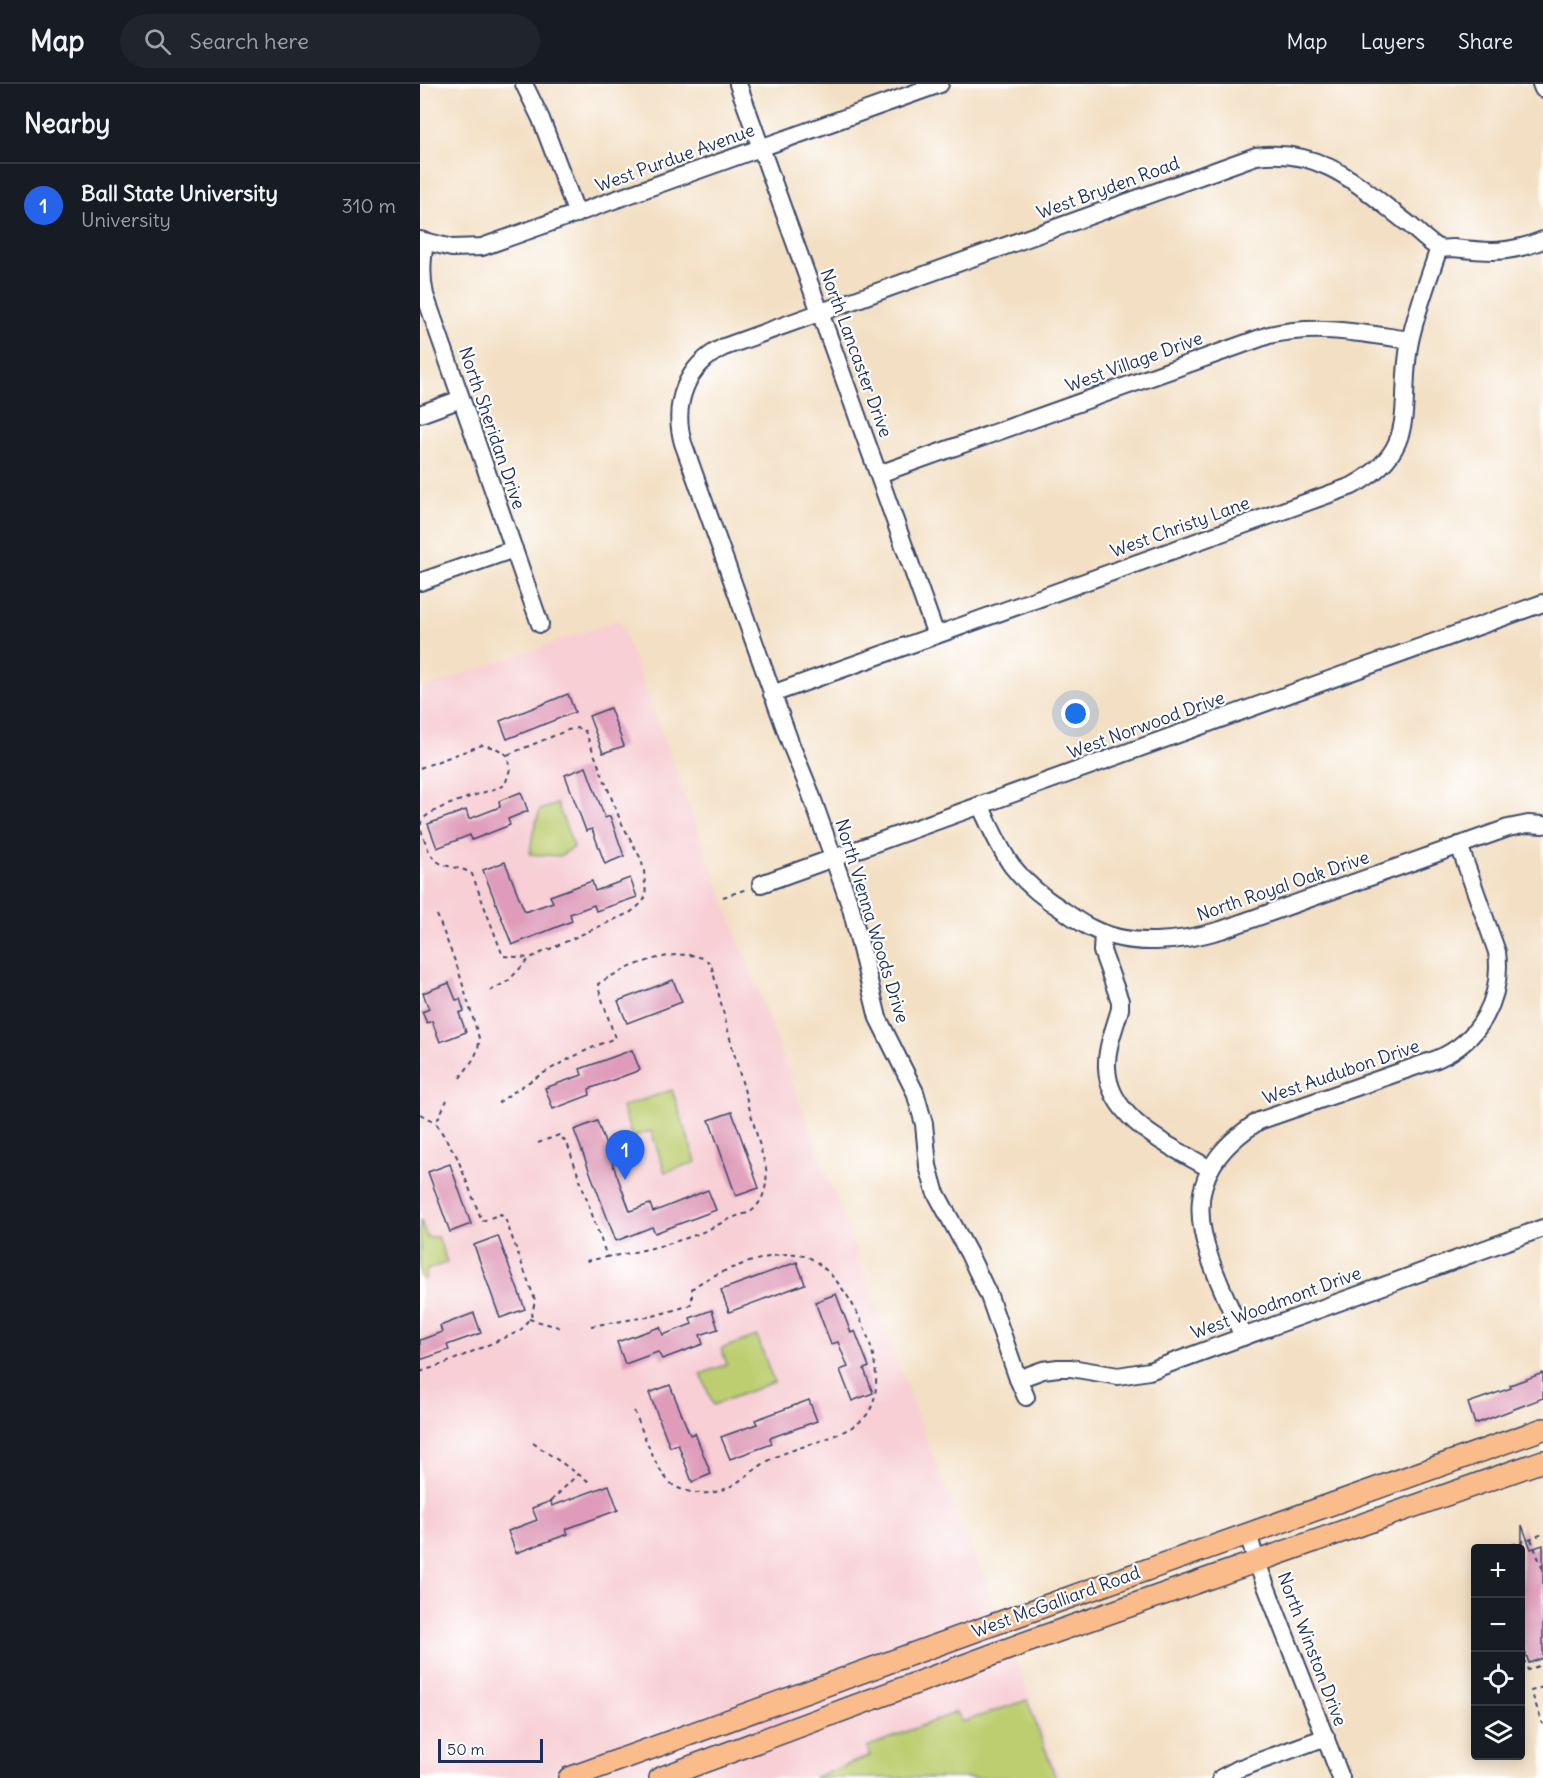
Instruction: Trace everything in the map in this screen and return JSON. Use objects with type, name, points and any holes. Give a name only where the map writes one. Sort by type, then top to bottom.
[{"type":"main road","name":"West McGalliard Road","points":[[569,1778],[1543,1429]]},
{"type":"main road","name":"West McGalliard Road","points":[[660,1778],[1024,1643],[1543,1461]]},
{"type":"street","points":[[524,84],[541,119],[577,214]]},
{"type":"street","name":"North Lancaster Drive","points":[[738,84],[936,635]]},
{"type":"street","name":"West Purdue Avenue","points":[[423,241],[452,248],[482,248],[940,84]]},
{"type":"street","points":[[1541,84],[1543,89]]},
{"type":"street","name":"West Bryden Road","points":[[687,382],[701,362],[712,353],[1239,161],[1275,154],[1304,158],[1335,168],[1354,180],[1439,248]]},
{"type":"street","points":[[1439,248],[1476,252],[1504,251],[1543,240]]},
{"type":"street","name":"North Sheridan Drive","points":[[423,241],[421,262],[425,295],[540,624]]},
{"type":"street","name":"West Christy Lane","points":[[772,694],[1352,486],[1365,479],[1386,460],[1400,437],[1404,417],[1410,340],[1439,248]]},
{"type":"street","name":"West Village Drive","points":[[879,474],[1269,335],[1303,329],[1337,329],[1410,340]]},
{"type":"street","name":"North Vienna Woods Drive","points":[[687,382],[680,400],[678,416],[683,443],[833,858],[860,939],[878,1018],[915,1092],[924,1124],[928,1166],[935,1191],[989,1296],[1026,1397]]},
{"type":"street","points":[[420,414],[461,399]]},
{"type":"street","points":[[420,582],[514,549]]},
{"type":"street","name":"West Norwood Drive","points":[[761,884],[1543,603]]},
{"type":"street","name":"North Royal Oak Drive","points":[[980,805],[1010,864],[1028,884],[1050,902],[1092,929],[1131,939],[1157,941],[1198,937],[1508,828],[1528,824],[1543,825]]},
{"type":"street","name":"West Audubon Drive","points":[[1243,1337],[1209,1256],[1201,1228],[1203,1188],[1210,1169],[1237,1134],[1258,1121],[1444,1056],[1461,1046],[1480,1025],[1493,1000],[1498,964],[1497,952],[1459,845]]},
{"type":"street","points":[[1103,933],[1102,951],[1120,1001],[1107,1065],[1107,1075],[1116,1100],[1131,1118],[1150,1132],[1210,1169]]},
{"type":"street","name":"West Woodmont Drive","points":[[1018,1379],[1043,1370],[1058,1368],[1071,1368],[1107,1375],[1129,1375],[1149,1371],[1543,1228]]},
{"type":"street","name":"North Winston Drive","points":[[1248,1534],[1257,1563],[1341,1778]]},
{"type":"street","points":[[1221,1778],[1238,1769],[1326,1737]]},
{"type":"path","points":[[490,991],[508,981],[530,958],[631,912],[642,903],[646,896],[640,859],[621,822],[585,731],[577,728],[568,730],[507,755]]},
{"type":"path","points":[[420,768],[482,745],[496,748],[507,755],[510,769],[504,784],[427,815],[420,829],[431,856],[438,862],[463,868],[472,874],[503,956],[530,958]]},
{"type":"path","points":[[723,897],[761,884]]},
{"type":"path","points":[[437,915],[461,978],[479,1038],[477,1053],[459,1078]]},
{"type":"path","points":[[498,1103],[549,1069],[583,1051],[615,1038],[598,984],[621,972],[665,956],[695,956],[706,959],[711,964],[766,1168],[765,1189],[760,1202],[750,1213],[742,1212],[727,1222],[670,1244],[586,1261]]},
{"type":"path","points":[[436,1123],[447,1100]]},
{"type":"path","points":[[420,1114],[436,1123],[457,1157],[480,1219],[484,1221],[501,1214],[505,1218],[535,1300],[529,1319],[520,1331],[420,1372]]},
{"type":"path","points":[[538,1143],[559,1135],[565,1139],[607,1257]]},
{"type":"path","points":[[591,1326],[653,1316],[688,1306],[692,1303],[692,1289],[708,1279],[769,1256],[795,1253],[806,1256],[832,1277],[858,1315],[868,1335],[874,1357],[876,1383],[871,1409],[853,1426],[809,1446],[773,1458],[724,1490],[694,1493],[676,1488],[665,1479],[634,1411]]},
{"type":"path","points":[[529,1319],[562,1328]]},
{"type":"path","points":[[533,1443],[591,1483]]},
{"type":"path","points":[[551,1501],[578,1474]]},
{"type":"path","points":[[1515,1544],[1543,1534]]},
{"type":"path","points":[[1531,1539],[1543,1570]]},
{"type":"path","points":[[1521,1652],[1528,1670],[1543,1664]]},
{"type":"path","points":[[1543,1687],[1531,1691],[1543,1725]]},
{"type":"shaded area","points":[[619,620],[935,1462],[982,1572],[1061,1778],[420,1778],[420,689]]},
{"type":"green space","points":[[557,804],[574,847],[560,856],[530,854],[533,832],[540,810]]},
{"type":"green space","points":[[672,1090],[696,1162],[665,1172],[651,1131],[632,1137],[622,1107]]},
{"type":"green space","points":[[420,1219],[427,1237],[438,1237],[447,1262],[427,1270],[425,1280],[420,1277]]},
{"type":"green space","points":[[757,1336],[774,1382],[713,1405],[701,1374],[727,1364],[721,1349]]},
{"type":"green space","points":[[1027,1700],[1056,1778],[813,1778],[870,1756],[867,1747],[957,1712],[962,1722]]},
{"type":"building","points":[[568,694],[575,712],[507,739],[500,721]]},
{"type":"building","points":[[610,708],[624,746],[603,753],[589,716]]},
{"type":"building","points":[[586,767],[605,818],[610,816],[624,856],[605,864],[592,829],[586,831],[565,775]]},
{"type":"building","points":[[521,792],[528,811],[508,819],[510,825],[472,840],[470,835],[437,848],[428,824],[466,810],[469,819],[500,807],[499,801]]},
{"type":"building","points":[[505,862],[525,912],[553,902],[550,896],[592,881],[595,891],[630,878],[637,897],[596,911],[594,905],[570,914],[572,921],[512,945],[483,870]]},
{"type":"building","points":[[673,980],[682,1002],[627,1023],[618,1001]]},
{"type":"building","points":[[449,983],[456,1000],[460,999],[464,1011],[459,1013],[466,1032],[440,1042],[432,1021],[427,1023],[422,1012],[429,1009],[423,993]]},
{"type":"building","points":[[632,1050],[640,1070],[589,1089],[590,1095],[553,1109],[545,1088],[582,1075],[580,1069]]},
{"type":"building","points":[[732,1112],[759,1188],[736,1196],[709,1120]]},
{"type":"building","points":[[597,1121],[630,1211],[650,1204],[653,1212],[708,1190],[716,1210],[655,1233],[652,1227],[616,1241],[574,1130]]},
{"type":"building","points":[[450,1164],[471,1224],[450,1232],[428,1172]]},
{"type":"building","points":[[498,1236],[525,1309],[500,1318],[474,1245]]},
{"type":"building","points":[[797,1262],[805,1284],[729,1312],[721,1290]]},
{"type":"building","points":[[836,1294],[851,1333],[855,1331],[869,1367],[864,1369],[873,1393],[852,1401],[840,1370],[848,1367],[838,1342],[831,1344],[815,1302]]},
{"type":"building","points":[[712,1310],[718,1329],[700,1335],[703,1344],[662,1359],[658,1352],[625,1364],[617,1342],[660,1327],[663,1335],[692,1324],[690,1318]]},
{"type":"building","points":[[474,1313],[481,1333],[447,1345],[449,1350],[420,1360],[420,1340],[442,1332],[440,1326]]},
{"type":"building","points":[[1543,1373],[1543,1398],[1475,1424],[1468,1403],[1511,1388],[1510,1385]]},
{"type":"building","points":[[670,1385],[690,1435],[695,1433],[711,1474],[692,1482],[678,1444],[670,1447],[649,1393]]},
{"type":"building","points":[[809,1400],[817,1421],[770,1438],[772,1444],[730,1459],[721,1437],[757,1424],[755,1420]]},
{"type":"building","points":[[609,1485],[618,1510],[566,1529],[568,1534],[516,1553],[508,1531],[537,1520],[532,1508],[551,1501],[552,1506]]},
{"type":"building","points":[[1522,1525],[1531,1549],[1543,1545],[1543,1658],[1529,1663],[1525,1652],[1525,1544],[1522,1544]]},
{"type":"place","name":"Ball State University","points":[[625,1180]]}]
